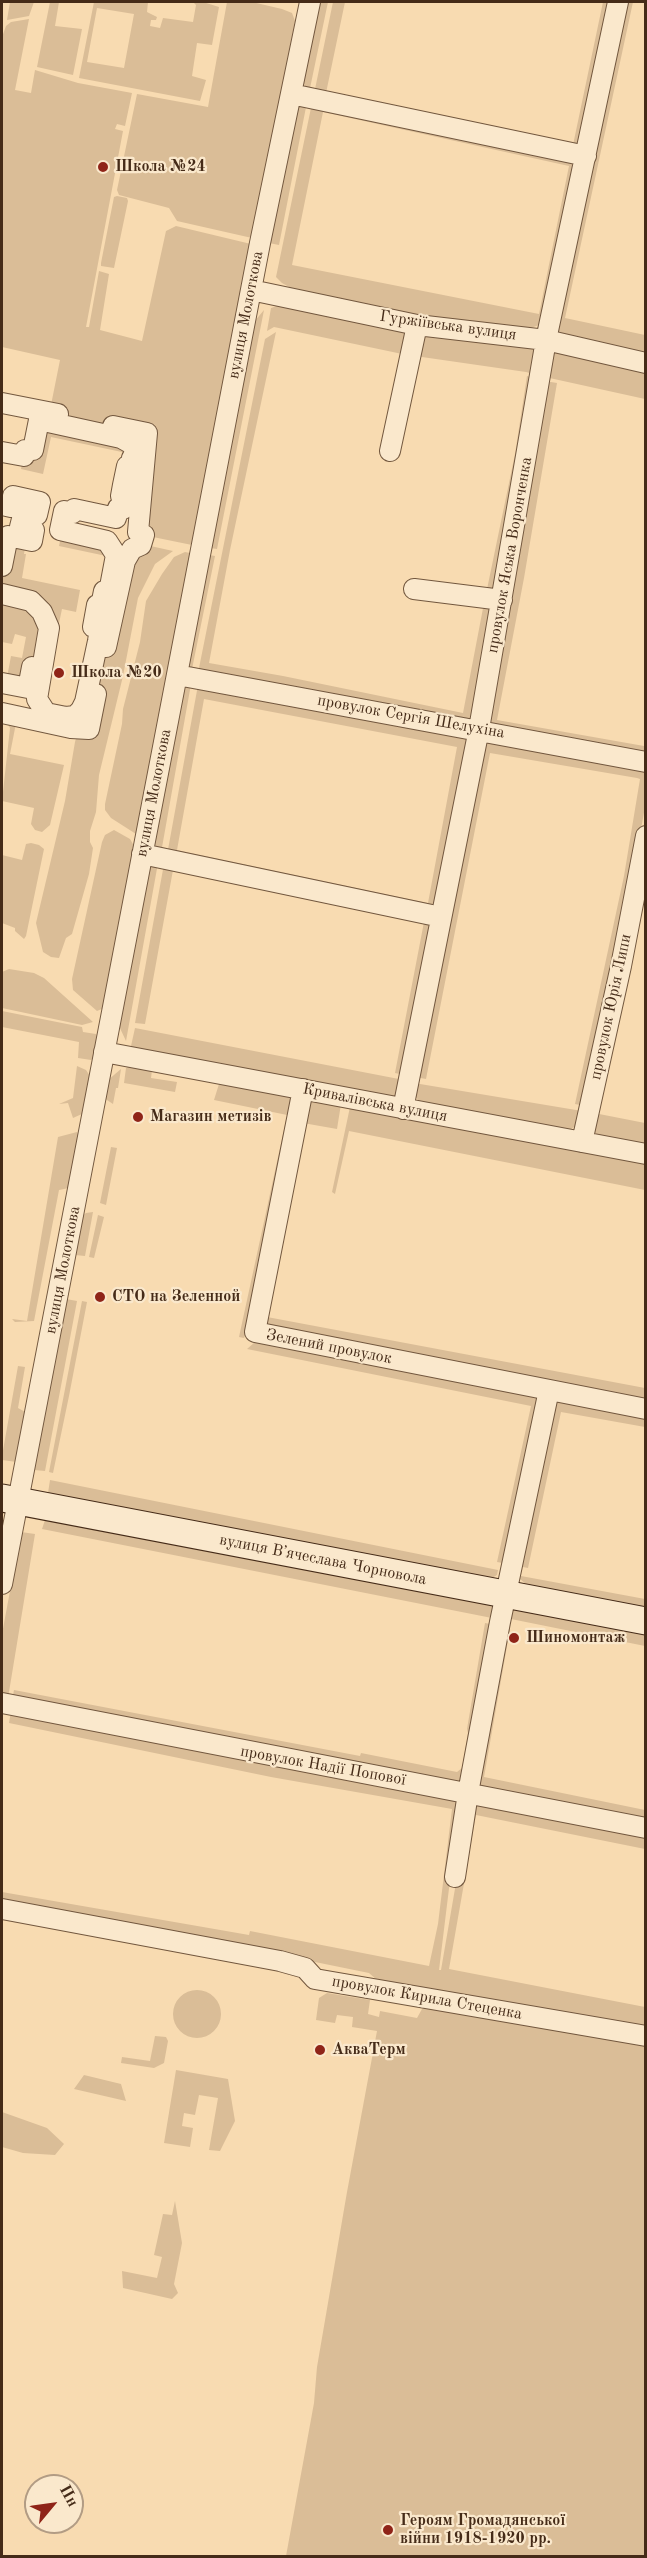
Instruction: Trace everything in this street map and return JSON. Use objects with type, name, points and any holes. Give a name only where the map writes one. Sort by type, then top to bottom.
[{"type":"main road","name":"вулиця Вʼячеслава Чорновола","points":[[10,1500],[645,1621]]},
{"type":"street","name":"вулиця Молоткова","points":[[2,1584],[10,1500],[104,1052],[251,290],[310,2]]},
{"type":"street","name":"провулок Яська Воронченка","points":[[403,1109],[479,729],[546,340],[618,2]]},
{"type":"street","points":[[291,94],[586,156]]},
{"type":"street","name":"Гуржіївська вулиця","points":[[251,290],[417,325],[546,340],[645,363]]},
{"type":"street","points":[[390,451],[417,325]]},
{"type":"street","points":[[2,403],[147,433],[138,532],[144,535],[141,545],[132,549],[125,561],[89,729],[71,728],[2,713]]},
{"type":"street","points":[[2,452],[24,456],[26,450],[33,450],[39,420],[121,438],[130,443],[135,450],[136,459],[132,458],[130,466],[127,465],[121,496],[126,497],[123,509],[118,508],[116,518],[74,509],[73,513],[64,511],[60,531],[107,541],[116,555],[109,592],[104,591],[101,606],[97,605],[93,627],[100,629],[98,641],[85,702],[78,714],[69,717],[48,714],[40,706],[36,693],[48,637],[46,618],[31,601],[2,594]]},
{"type":"street","points":[[2,505],[11,507],[13,496],[40,502],[37,515],[24,512],[20,527],[34,530],[32,541],[8,536],[2,567]]},
{"type":"street","points":[[414,589],[502,600]]},
{"type":"street","points":[[2,604],[30,613],[37,623],[39,632],[28,688],[2,683]]},
{"type":"street","name":"провулок Сергія Шелухіна","points":[[177,675],[479,729],[645,762]]},
{"type":"street","name":"провулок Юрія Липи","points":[[582,1142],[621,966],[645,836]]},
{"type":"street","points":[[142,854],[441,917]]},
{"type":"street","name":"Кривалівська вулиця","points":[[104,1052],[645,1154]]},
{"type":"street","name":"Зелений провулок","points":[[303,1089],[255,1332],[645,1409]]},
{"type":"street","points":[[455,1877],[468,1793],[506,1595],[549,1390]]},
{"type":"street","name":"провулок Надії Попової","points":[[2,1703],[239,1751],[645,1828]]},
{"type":"street","name":"провулок Кирила Стеценка","points":[[2,1909],[280,1961],[305,1968],[315,1979],[645,2036]]},
{"type":"shaded area","points":[[10,2],[34,2],[29,16],[7,20]]},
{"type":"shaded area","points":[[50,2],[59,2],[55,26],[82,29],[73,75],[37,67]]},
{"type":"shaded area","points":[[94,2],[148,2],[147,12],[157,17],[156,20],[151,20],[150,26],[160,28],[163,18],[193,22],[196,5],[193,2],[203,2],[219,7],[212,45],[197,43],[192,76],[206,80],[200,101],[79,78]],"holes":[[[97,8],[134,14],[124,68],[87,62]]]},
{"type":"shaded area","points":[[227,2],[252,2],[282,9],[292,13],[295,21],[252,238],[177,221],[169,208],[119,195],[117,190],[137,94],[208,107]]},
{"type":"shaded area","points":[[319,2],[328,2],[309,93],[303,82]]},
{"type":"shaded area","points":[[333,2],[345,2],[326,93],[573,145],[603,2],[611,2],[577,149],[314,94]]},
{"type":"shaded area","points":[[624,2],[633,2],[565,318],[645,335],[645,355],[561,336],[556,332]]},
{"type":"shaded area","points":[[29,19],[15,90],[31,93],[35,70],[78,83],[132,93],[125,126],[117,124],[115,129],[123,131],[86,327],[89,327],[99,271],[109,274],[100,330],[142,341],[166,231],[176,226],[251,244],[192,545],[148,536],[147,433],[67,416],[68,408],[51,405],[60,360],[2,347],[2,37],[6,26],[11,22]]},
{"type":"shaded area","points":[[307,102],[279,245],[269,243],[295,112]]},
{"type":"shaded area","points":[[312,103],[577,162],[545,317],[539,325],[531,328],[395,314],[377,306],[291,288],[276,277]],"holes":[[[323,112],[569,166],[539,314],[292,265]]]},
{"type":"shaded area","points":[[114,197],[127,198],[128,201],[114,268],[101,266],[101,263]]},
{"type":"shaded area","points":[[280,305],[405,330],[408,335],[407,355],[274,327],[267,331],[271,308]]},
{"type":"shaded area","points":[[264,310],[217,549],[210,548],[254,322]]},
{"type":"shaded area","points":[[276,332],[230,550],[209,663],[463,713],[484,603],[491,605],[472,719],[464,723],[198,673],[265,339]]},
{"type":"shaded area","points":[[424,333],[534,345],[538,350],[537,375],[415,356]]},
{"type":"shaded area","points":[[553,351],[645,368],[645,399],[545,377]]},
{"type":"shaded area","points":[[527,376],[537,379],[496,594],[486,594],[515,454]]},
{"type":"shaded area","points":[[545,381],[557,383],[497,720],[644,746],[644,754],[488,724]]},
{"type":"shaded area","points":[[39,420],[121,438],[136,455],[51,437],[43,474],[21,469],[25,450]]},
{"type":"shaded area","points":[[62,531],[104,540],[111,557],[59,546]]},
{"type":"shaded area","points":[[8,536],[26,540],[22,578],[80,590],[76,612],[62,609],[46,685],[42,685],[38,702],[36,693],[49,628],[46,618],[36,604],[29,600],[2,594],[2,566]]},
{"type":"shaded area","points":[[146,545],[173,551],[155,564],[138,598],[123,676],[99,775],[96,812],[90,831],[90,842],[93,848],[89,874],[72,934],[66,938],[59,958],[51,957],[43,952],[36,923],[65,801],[75,742],[125,561]]},
{"type":"shaded area","points":[[185,552],[190,553],[136,834],[111,818],[105,810],[105,804],[122,724],[123,709],[140,642],[146,601],[174,557]]},
{"type":"shaded area","points":[[209,555],[215,556],[192,669],[188,662]]},
{"type":"shaded area","points":[[2,604],[25,610],[33,617],[38,628],[31,673],[6,683],[11,656],[22,658],[26,637],[15,634],[12,644],[2,642]]},
{"type":"shaded area","points":[[92,640],[98,641],[85,702],[81,710],[75,716],[49,714],[38,702],[78,710]]},
{"type":"shaded area","points":[[191,684],[161,853],[155,851],[153,845],[183,690]]},
{"type":"shaded area","points":[[198,685],[467,737],[470,746],[437,906],[167,855]],"holes":[[[204,699],[457,747],[428,903],[177,850]]]},
{"type":"shaded area","points":[[17,718],[10,754],[64,765],[50,825],[42,832],[35,830],[31,824],[34,808],[2,801],[10,728],[7,723]]},
{"type":"shaded area","points":[[494,742],[645,767],[645,807],[619,950],[585,1106],[575,1104],[624,876],[640,779],[637,778],[490,753],[426,1079],[415,1077],[480,747]]},
{"type":"shaded area","points":[[114,830],[130,839],[134,846],[104,1008],[97,1011],[73,990],[72,979],[102,842],[105,835]]},
{"type":"shaded area","points":[[31,843],[44,849],[24,939],[15,931],[15,928],[2,923],[2,855],[22,860],[26,844]]},
{"type":"shaded area","points":[[158,863],[126,1041],[119,1026],[149,864]]},
{"type":"shaded area","points":[[164,864],[432,920],[405,1075],[395,1073],[424,922],[173,870],[145,1024],[135,1023]]},
{"type":"shaded area","points":[[9,969],[34,973],[44,978],[93,1022],[82,1025],[2,1008],[2,972]]},
{"type":"shaded area","points":[[2,1011],[82,1027],[83,1032],[96,1034],[98,1038],[94,1058],[91,1060],[78,1058],[79,1042],[2,1027]]},
{"type":"shaded area","points":[[135,1028],[404,1080],[396,1098],[136,1049],[131,1046]]},
{"type":"shaded area","points":[[77,1066],[86,1070],[90,1076],[84,1113],[73,1118],[68,1103],[59,1104],[73,1098]]},
{"type":"shaded area","points":[[131,1066],[152,1070],[151,1078],[177,1082],[175,1092],[124,1083],[126,1068]]},
{"type":"shaded area","points":[[121,1069],[113,1104],[104,1098],[108,1080]]},
{"type":"shaded area","points":[[414,1083],[582,1111],[578,1124],[570,1130],[422,1105],[413,1093]]},
{"type":"shaded area","points":[[219,1084],[289,1097],[294,1105],[292,1116],[214,1100]]},
{"type":"shaded area","points":[[315,1098],[341,1104],[337,1129],[303,1123],[267,1317],[645,1388],[645,1403],[290,1334],[269,1326],[264,1320],[262,1311],[300,1125],[303,1122],[306,1103]]},
{"type":"shaded area","points":[[350,1107],[645,1163],[645,1190],[349,1131],[335,1194],[332,1192]]},
{"type":"shaded area","points":[[594,1113],[645,1123],[645,1148],[593,1137]]},
{"type":"shaded area","points":[[286,1120],[291,1121],[248,1329],[244,1338],[239,1337]]},
{"type":"shaded area","points":[[77,1132],[79,1136],[69,1188],[59,1190],[34,1321],[15,1322],[12,1319],[27,1321],[58,1137]]},
{"type":"shaded area","points":[[111,1147],[117,1148],[106,1205],[100,1203]]},
{"type":"shaded area","points":[[93,1212],[85,1256],[75,1255],[82,1216]]},
{"type":"shaded area","points":[[98,1215],[104,1217],[94,1258],[89,1257]]},
{"type":"shaded area","points":[[66,1299],[77,1301],[45,1471],[34,1470]]},
{"type":"shaded area","points":[[82,1301],[87,1302],[53,1473],[49,1472]]},
{"type":"shaded area","points":[[255,1342],[530,1392],[536,1396],[539,1401],[503,1563],[497,1562],[531,1406],[247,1349]]},
{"type":"shaded area","points":[[18,1366],[25,1367],[18,1408],[27,1413],[17,1462],[2,1460],[2,1456]]},
{"type":"shaded area","points":[[563,1399],[645,1414],[645,1427],[561,1412],[528,1568],[518,1566],[556,1401]]},
{"type":"shaded area","points":[[50,1480],[498,1570],[497,1575],[492,1578],[48,1493]]},
{"type":"shaded area","points":[[45,1520],[499,1607],[497,1619],[42,1529]]},
{"type":"shaded area","points":[[21,1532],[35,1534],[8,1698],[2,1695],[2,1634]]},
{"type":"shaded area","points":[[521,1576],[645,1599],[645,1608],[527,1585],[520,1579]]},
{"type":"shaded area","points":[[513,1608],[645,1635],[645,1646],[511,1619]]},
{"type":"shaded area","points":[[485,1623],[496,1625],[462,1784],[12,1700],[14,1690],[360,1756],[361,1753],[457,1772],[462,1768]]},
{"type":"shaded area","points":[[506,1629],[510,1629],[484,1777],[645,1810],[645,1824],[477,1786]]},
{"type":"shaded area","points":[[11,1711],[457,1801],[459,1807],[439,1970],[441,1970],[468,1813],[474,1803],[645,1835],[645,1849],[476,1815],[449,1969],[645,2007],[645,2029],[377,1980],[369,1973],[2,1903],[2,1892],[249,1935],[250,1931],[429,1966],[438,1924],[452,1809],[271,1777],[9,1723]]},
{"type":"shaded area","points":[[197,1990],[214,1997],[221,2014],[214,2031],[197,2038],[180,2031],[173,2014],[180,1997]]},
{"type":"shaded area","points":[[327,1993],[370,2000],[368,2014],[379,2017],[380,2011],[417,2018],[422,2009],[431,2005],[645,2041],[645,2556],[286,2556],[314,2403],[317,2367],[347,2192],[377,2031],[352,2027],[353,2017],[337,2015],[335,2023],[316,2020],[319,1998]]},
{"type":"shaded area","points":[[155,2036],[166,2037],[168,2041],[164,2063],[154,2068],[121,2063],[122,2057],[150,2061]]},
{"type":"shaded area","points":[[176,2070],[228,2079],[235,2121],[220,2151],[209,2150],[218,2098],[199,2095],[195,2115],[184,2113],[182,2126],[193,2128],[190,2147],[164,2143]]},
{"type":"shaded area","points":[[84,2075],[121,2084],[126,2101],[74,2089]]},
{"type":"shaded area","points":[[2,2112],[47,2128],[64,2144],[55,2155],[23,2153],[2,2147]]},
{"type":"shaded area","points":[[175,2201],[182,2243],[174,2284],[178,2293],[172,2299],[123,2288],[122,2271],[157,2278],[162,2257],[154,2255],[163,2214],[172,2215]]},
{"type":"place","name":"Школа №24","points":[[103,167]]},
{"type":"place","name":"Школа №20","points":[[59,673]]},
{"type":"place","name":"Магазин метизів","points":[[138,1117]]},
{"type":"place","name":"СТО на Зеленной","points":[[100,1297]]},
{"type":"place","name":"Шиномонтаж","points":[[514,1638]]},
{"type":"place","name":"АкваТерм","points":[[320,2050]]},
{"type":"place","name":"Героям Громадянської війни 1918-1920 рр.","points":[[388,2530]]}]
